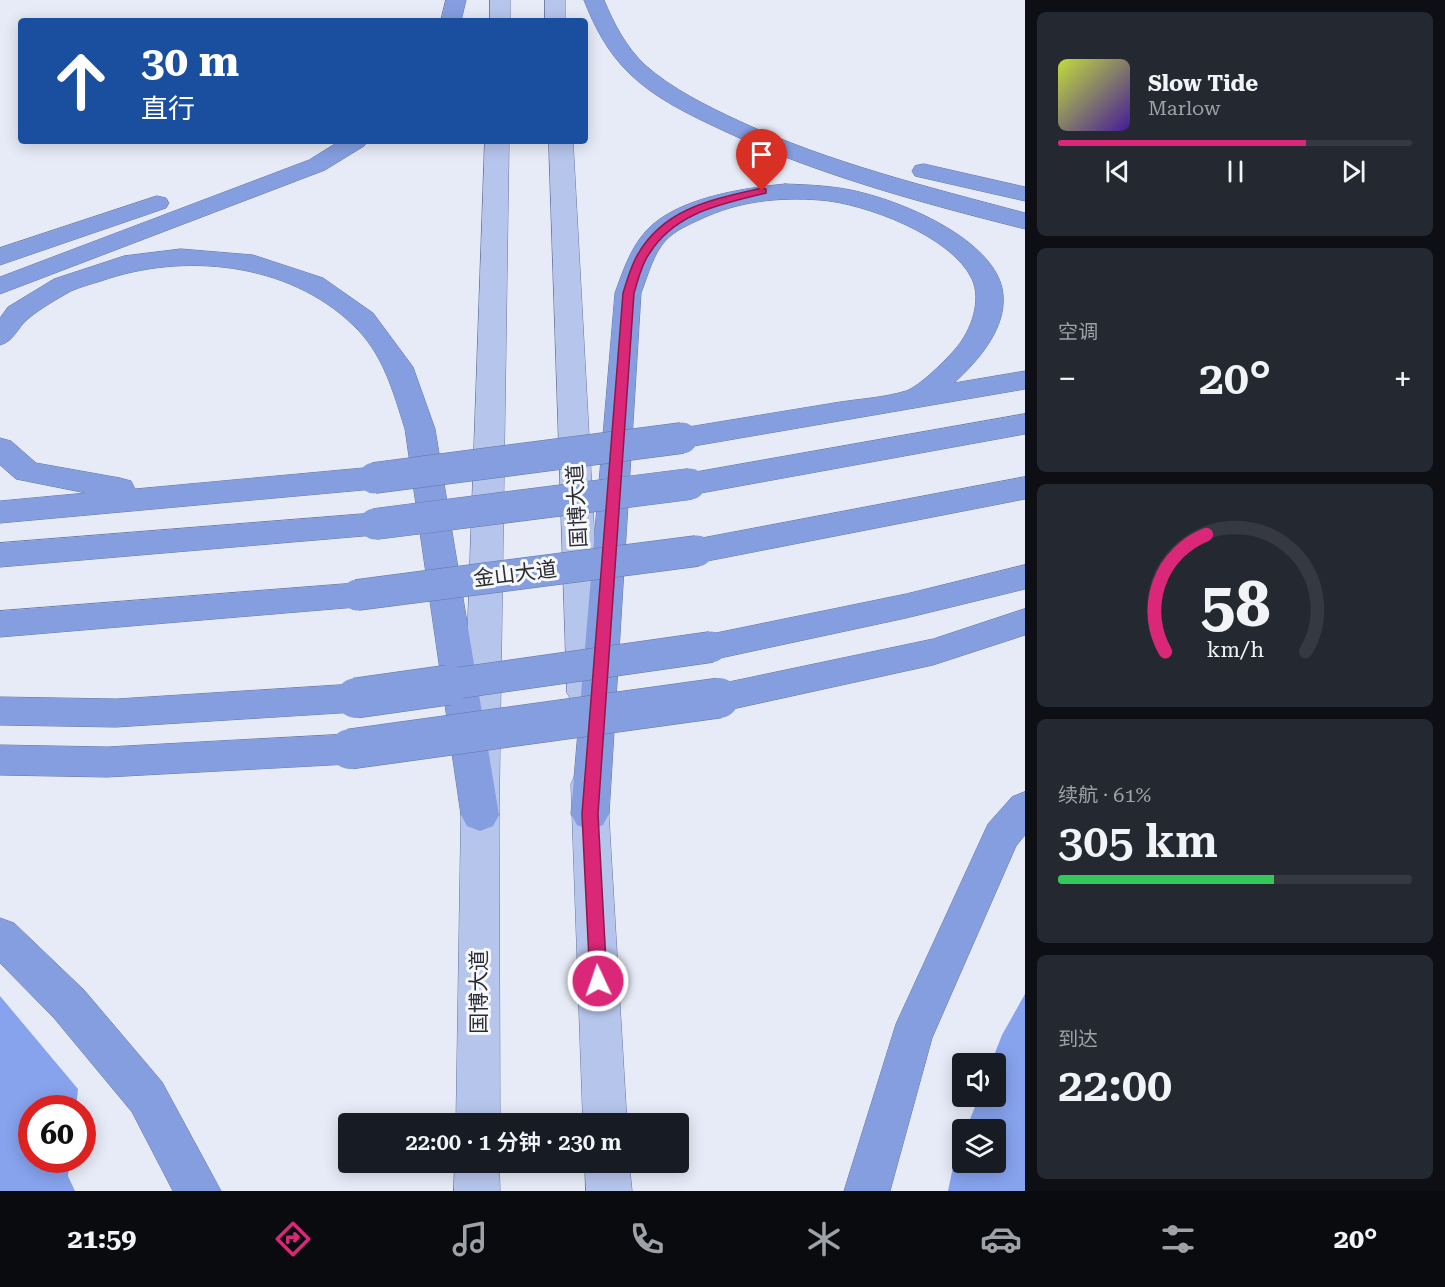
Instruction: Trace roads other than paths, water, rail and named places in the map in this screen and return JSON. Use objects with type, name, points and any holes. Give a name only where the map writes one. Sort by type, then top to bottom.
[{"type":"highway","points":[[452,18],[456,0]]},
{"type":"highway","points":[[594,0],[604,25],[637,68],[682,102],[752,137],[843,170],[1025,221]]},
{"type":"highway","points":[[682,102],[893,164],[1025,194]]},
{"type":"highway","points":[[0,257],[297,153],[315,144]]},
{"type":"highway","points":[[0,286],[317,165],[351,144]]},
{"type":"highway","points":[[590,814],[628,293],[642,255],[662,230],[702,206],[762,191],[821,192],[884,206],[941,234],[975,262],[990,292],[984,328],[958,366],[914,400]]},
{"type":"highway","points":[[0,336],[18,313],[63,285],[124,264],[181,257],[253,263],[314,284],[363,319],[399,367],[420,429],[480,815]]},
{"type":"highway","points":[[0,512],[374,478],[682,438],[1025,380]]},
{"type":"highway","points":[[0,555],[375,524],[690,484],[1025,424]]},
{"type":"highway","points":[[0,448],[27,472],[90,485],[182,497]]},
{"type":"highway","name":"金山大道","points":[[0,624],[357,595],[697,551],[1025,488]]},
{"type":"highway","points":[[0,711],[116,712],[356,698],[711,647],[906,606],[1025,577]]},
{"type":"highway","points":[[0,760],[107,762],[350,749],[719,698],[933,652],[1025,622]]},
{"type":"highway","points":[[867,1191],[911,1038],[1001,836],[1025,808]]},
{"type":"highway","points":[[0,936],[69,1004],[147,1097],[198,1191]]},
{"type":"main road","points":[[500,0],[500,18]]},
{"type":"main road","points":[[555,0],[555,18]]},
{"type":"main road","name":"国博大道","points":[[478,1113],[480,815],[497,144]]},
{"type":"main road","name":"国博大道","points":[[561,144],[604,1113]]},
{"type":"main road","points":[[477,1173],[477,1191]]},
{"type":"main road","points":[[608,1173],[609,1191]]}]
